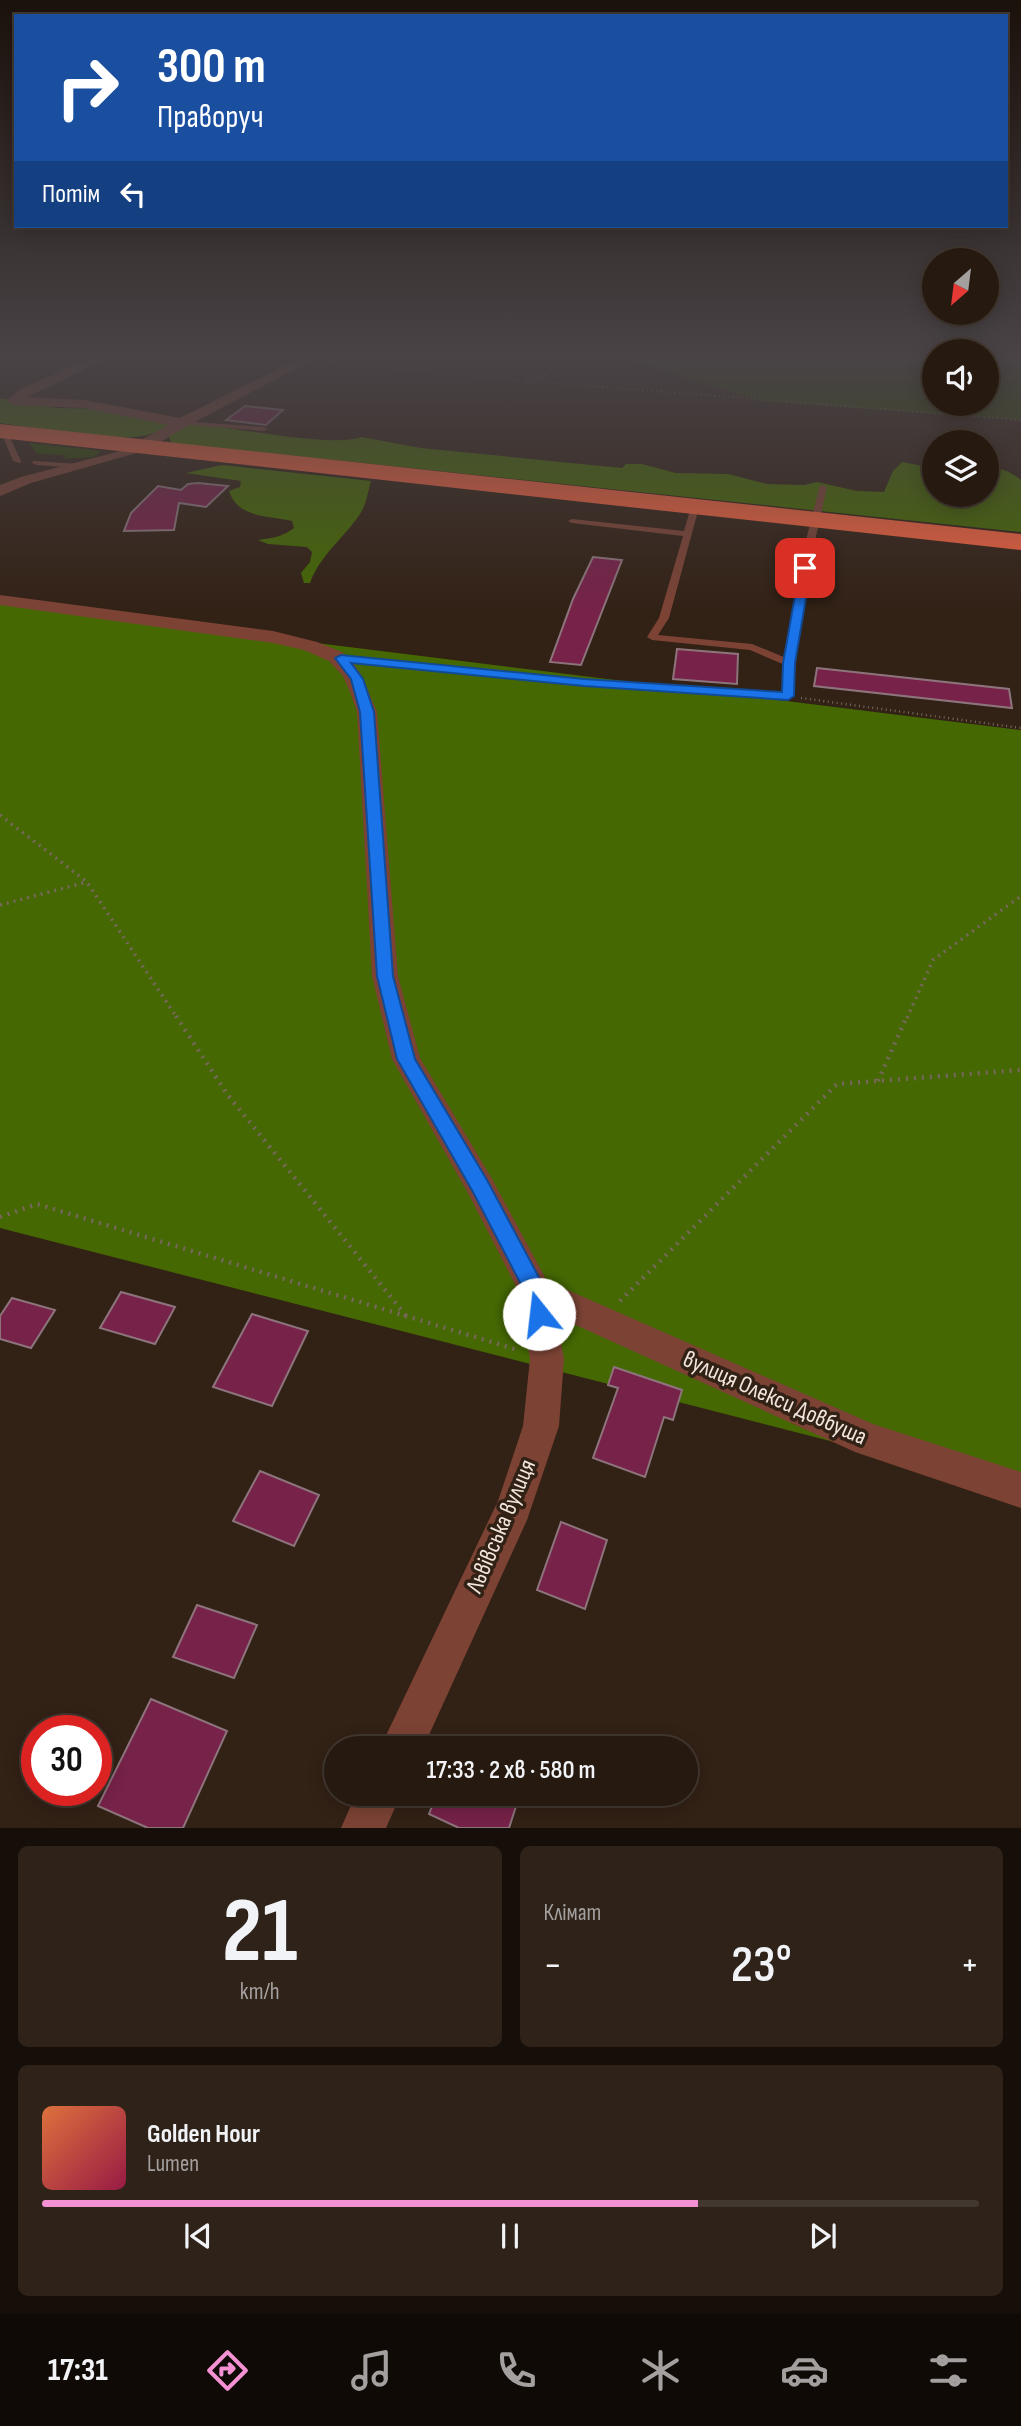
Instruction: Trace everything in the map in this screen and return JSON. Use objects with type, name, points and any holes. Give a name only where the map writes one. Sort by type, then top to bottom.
[{"type":"highway","points":[[109,443],[1021,542]]},
{"type":"street","points":[[0,491],[26,480],[80,466],[148,443]]},
{"type":"street","points":[[0,600],[274,637],[308,645],[341,658]]},
{"type":"street","name":"Львівська вулиця","points":[[341,658],[357,679],[367,712],[385,976],[406,1059],[480,1186],[536,1291],[547,1359],[541,1426],[514,1507],[407,1736]]},
{"type":"street","name":"вулиця Олекси Довбуша","points":[[536,1291],[868,1440],[1021,1490]]},
{"type":"street","points":[[363,1828],[373,1806]]},
{"type":"lane","points":[[8,443],[17,461]]},
{"type":"lane","points":[[36,463],[80,466]]},
{"type":"lane","points":[[341,658],[584,682],[788,696],[789,663],[813,520],[822,487]]},
{"type":"lane","points":[[695,507],[664,618],[652,637],[752,647],[789,663]]},
{"type":"lane","points":[[572,521],[687,534]]},
{"type":"path","points":[[788,696],[1021,728]]},
{"type":"path","points":[[0,815],[87,882],[227,1094],[407,1317]]},
{"type":"path","points":[[0,905],[87,882]]},
{"type":"path","points":[[878,1081],[933,960],[1021,896]]},
{"type":"path","points":[[601,1321],[837,1084],[1021,1070]]},
{"type":"path","points":[[0,1217],[37,1204],[547,1359]]},
{"type":"green space","points":[[29,443],[102,451],[93,457],[63,459],[66,455],[37,454]]},
{"type":"green space","points":[[175,443],[395,443],[622,468],[626,464],[642,464],[676,473],[728,474],[767,484],[804,485],[817,482],[857,491],[884,492],[893,471],[902,462],[922,466],[922,507],[999,507],[999,469],[1021,480],[1021,532]]},
{"type":"green space","points":[[222,465],[371,481],[360,514],[326,555],[310,583],[304,583],[301,573],[310,562],[312,552],[307,547],[268,544],[258,540],[277,537],[290,531],[294,528],[292,521],[255,514],[239,507],[229,491],[240,487],[241,481],[186,473]]},
{"type":"green space","points":[[0,604],[1021,730],[1021,1490],[0,1228]]},
{"type":"building","points":[[188,484],[228,486],[206,507],[179,503],[174,530],[124,531],[131,513],[158,486],[181,490]]},
{"type":"building","points":[[593,557],[622,560],[581,665],[550,662],[573,599]]},
{"type":"building","points":[[677,649],[738,654],[737,684],[673,679]]},
{"type":"building","points":[[817,668],[1009,689],[1012,708],[814,686]]},
{"type":"building","points":[[121,1292],[175,1307],[155,1344],[100,1328]]},
{"type":"building","points":[[12,1298],[55,1310],[31,1348],[0,1339],[0,1316]]},
{"type":"building","points":[[252,1314],[308,1331],[272,1406],[213,1387]]},
{"type":"building","points":[[614,1367],[682,1390],[673,1420],[664,1417],[645,1477],[593,1458],[618,1388],[608,1385]]},
{"type":"building","points":[[260,1471],[319,1495],[294,1546],[233,1521]]},
{"type":"building","points":[[561,1522],[607,1540],[585,1609],[537,1590]]},
{"type":"building","points":[[197,1605],[257,1625],[234,1678],[173,1657]]},
{"type":"building","points":[[151,1699],[227,1731],[183,1828],[148,1828],[98,1806],[112,1806],[112,1778]]},
{"type":"building","points":[[432,1806],[516,1806],[509,1828],[459,1828],[429,1814]]},
{"type":"route","points":[[539,1314],[536,1291],[480,1186],[406,1059],[385,976],[367,712],[357,679],[341,658],[584,682],[788,696],[789,663],[805,568]]}]
